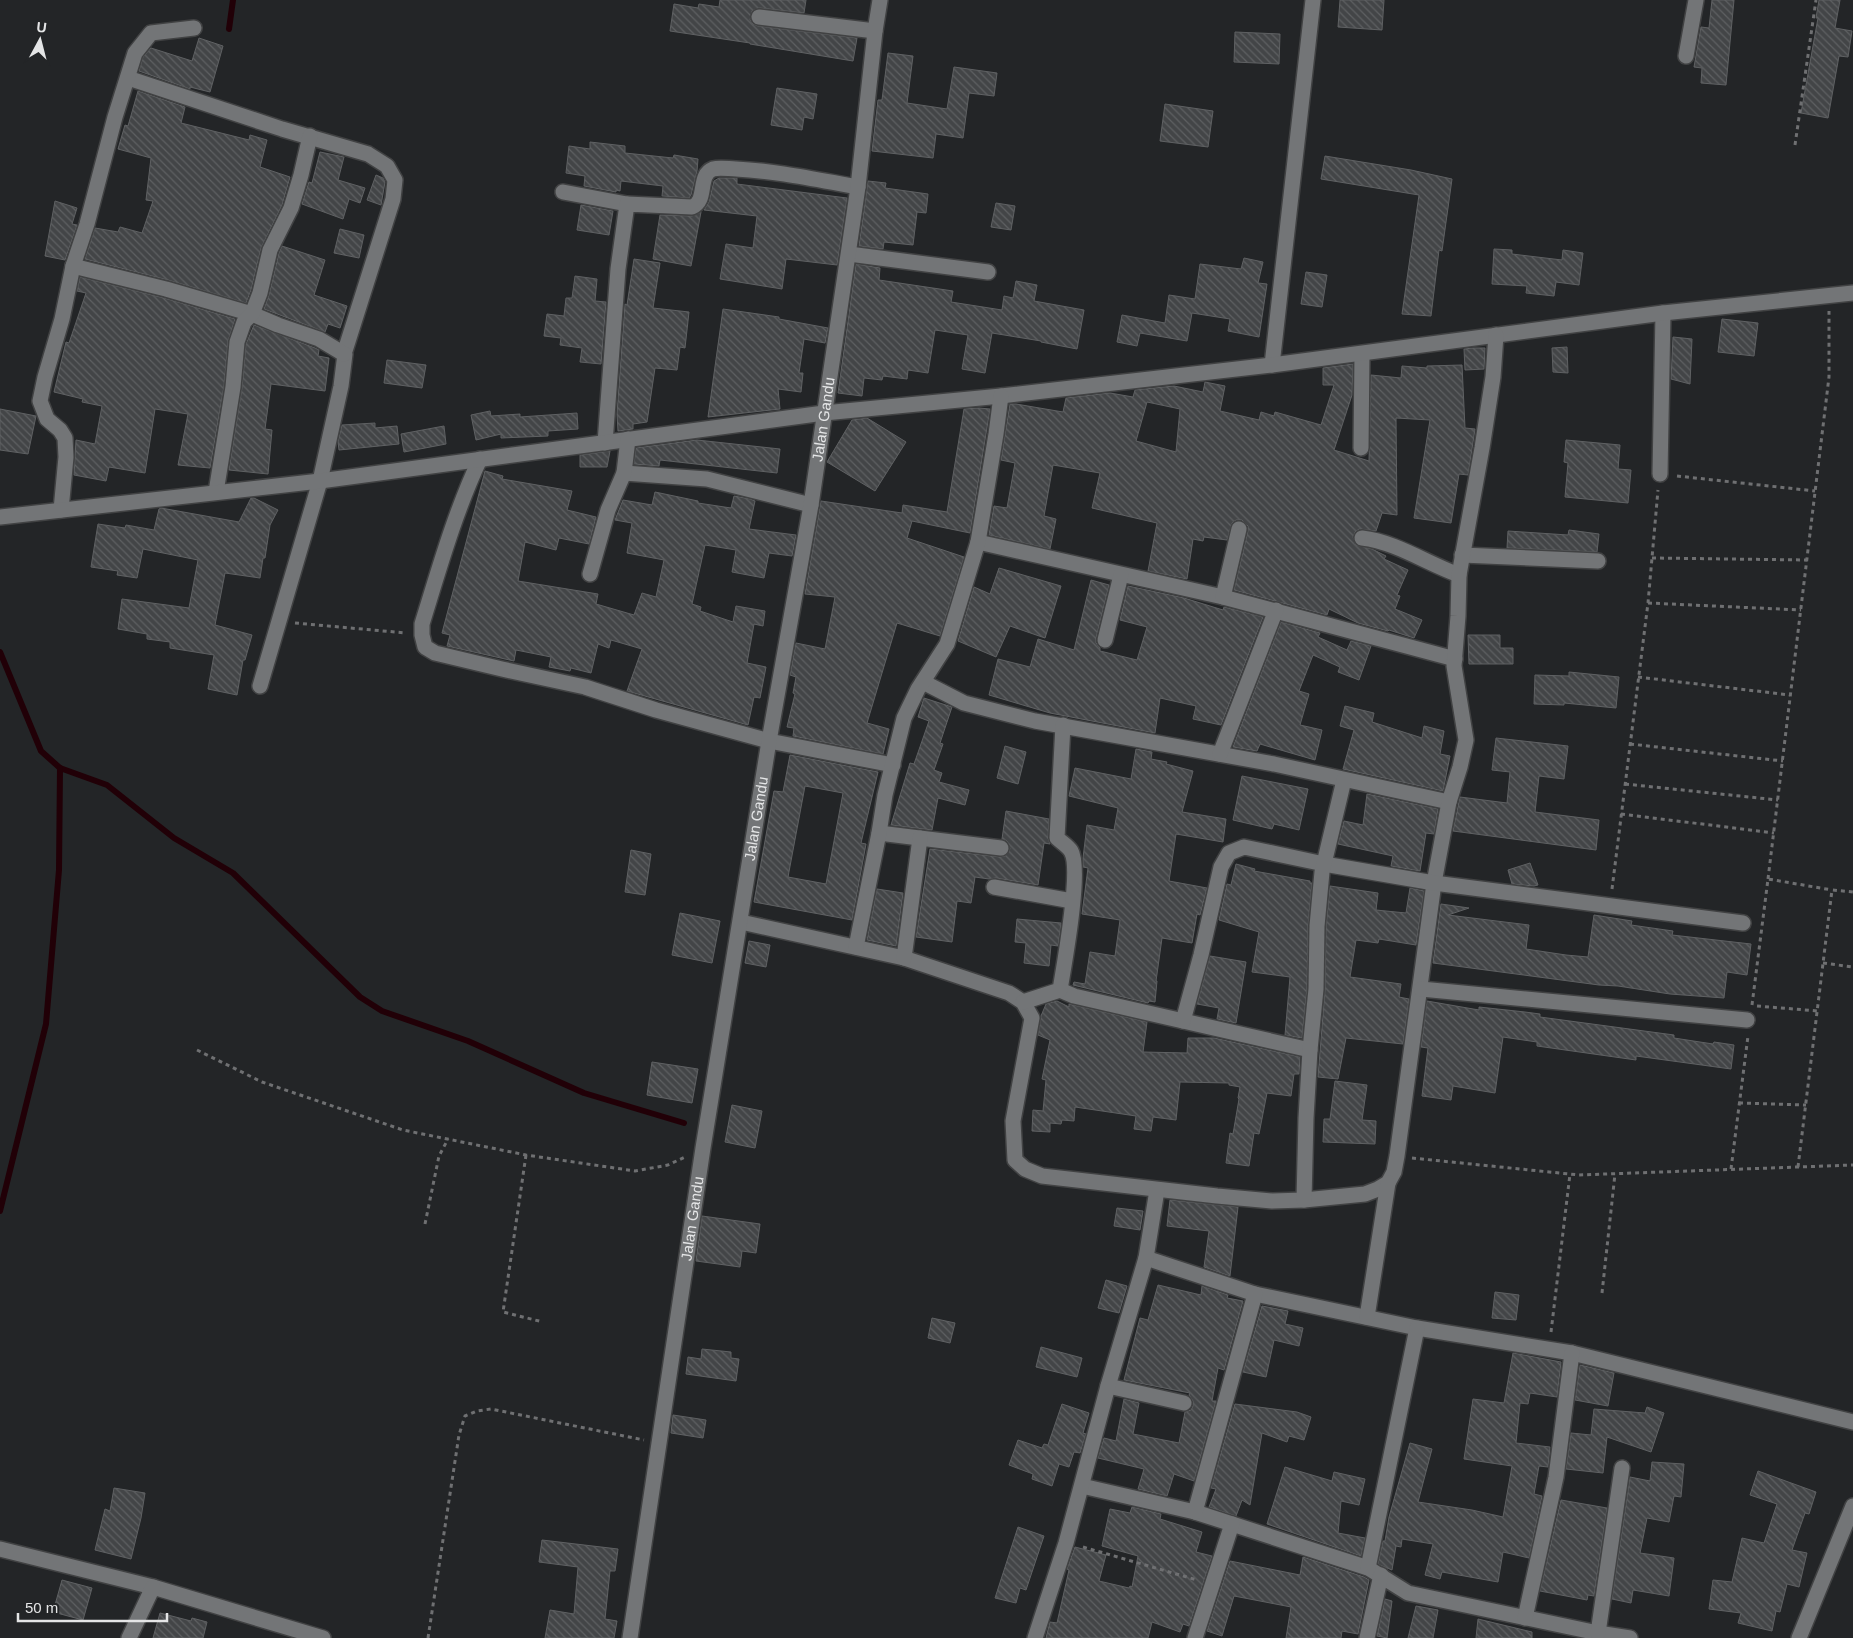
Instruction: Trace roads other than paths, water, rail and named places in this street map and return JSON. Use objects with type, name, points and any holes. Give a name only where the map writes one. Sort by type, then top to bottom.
[{"type":"street","name":"Jalan Gandu","points":[[630,1638],[703,1148],[811,505],[849,254],[880,0]]},
{"type":"street","points":[[1272,365],[1312,0]]},
{"type":"street","points":[[1686,56],[1696,0]]},
{"type":"street","points":[[759,17],[875,31]]},
{"type":"street","points":[[61,510],[66,458],[65,438],[60,430],[47,419],[40,401],[45,376],[62,319],[73,266],[87,224],[115,117],[135,53],[151,34],[194,28]]},
{"type":"street","points":[[128,78],[368,154],[387,166],[395,180],[393,199],[344,354],[341,386],[320,481],[260,686]]},
{"type":"street","points":[[216,492],[233,387],[237,342],[244,322],[252,314],[260,293],[270,250],[291,208],[310,136]]},
{"type":"street","points":[[563,192],[627,204],[692,207],[698,205],[701,200],[706,175],[712,170],[720,168],[763,170],[858,187]]},
{"type":"street","points":[[604,443],[618,268],[627,204]]},
{"type":"street","points":[[849,254],[988,272]]},
{"type":"street","points":[[73,266],[166,289],[252,314],[319,339],[344,354]]},
{"type":"street","points":[[0,517],[320,481],[824,413],[1001,396],[1272,365],[1663,313],[1853,293]]},
{"type":"street","points":[[1660,474],[1663,313]]},
{"type":"street","points":[[1367,1317],[1388,1183],[1394,1172],[1397,1156],[1434,882],[1449,802],[1466,740],[1455,659],[1459,575],[1484,440],[1493,377],[1496,335]]},
{"type":"street","points":[[1361,448],[1362,354]]},
{"type":"street","points":[[856,947],[885,795],[904,718],[923,682],[947,644],[978,542],[1001,396]]},
{"type":"street","points":[[590,574],[608,510],[624,473],[628,440]]},
{"type":"street","points":[[480,459],[449,538],[422,624],[425,646],[435,653],[502,670],[585,687],[656,710],[770,741],[892,766]]},
{"type":"street","points":[[624,473],[707,479],[811,505]]},
{"type":"street","points":[[1223,597],[1239,529]]},
{"type":"street","points":[[1362,538],[1391,544],[1413,556],[1459,575]]},
{"type":"street","points":[[978,542],[1223,597],[1455,659]]},
{"type":"street","points":[[1462,555],[1598,561]]},
{"type":"street","points":[[1105,640],[1121,575]]},
{"type":"street","points":[[1220,754],[1276,610]]},
{"type":"street","points":[[923,682],[964,703],[1035,721],[1274,764],[1449,802]]},
{"type":"street","points":[[1060,990],[1075,868],[1071,851],[1056,838],[1063,725]]},
{"type":"street","points":[[1304,1200],[1306,1118],[1316,989],[1317,926],[1322,872],[1344,780]]},
{"type":"street","points":[[879,833],[1001,848]]},
{"type":"street","points":[[904,958],[920,838]]},
{"type":"street","points":[[1183,1022],[1201,955],[1221,867],[1229,853],[1244,847],[1324,864],[1434,882],[1743,923]]},
{"type":"street","points":[[994,887],[1072,901]]},
{"type":"street","points":[[741,922],[904,958],[1009,992],[1023,1002],[1032,1018],[1013,1121],[1015,1160],[1025,1169],[1042,1176],[1156,1190],[1272,1201],[1365,1194],[1388,1183]]},
{"type":"street","points":[[1421,989],[1747,1027]]},
{"type":"street","points":[[1023,1002],[1060,990],[1074,996],[1310,1050]]},
{"type":"street","points":[[1035,1638],[1066,1543],[1108,1386],[1146,1258],[1156,1190]]},
{"type":"street","points":[[1146,1258],[1255,1294],[1417,1328],[1549,1348],[1853,1422]]},
{"type":"street","points":[[1195,1512],[1255,1294]]},
{"type":"street","points":[[1367,1638],[1375,1572],[1417,1328]]},
{"type":"street","points":[[1525,1618],[1556,1476],[1572,1353]]},
{"type":"street","points":[[1108,1386],[1184,1403]]},
{"type":"street","points":[[1598,1633],[1622,1468]]},
{"type":"street","points":[[1082,1486],[1195,1512],[1232,1524],[1375,1572],[1408,1593],[1630,1638]]},
{"type":"street","points":[[1799,1638],[1853,1506]]},
{"type":"street","points":[[1195,1638],[1232,1524]]},
{"type":"street","points":[[0,1549],[153,1587],[323,1638]]},
{"type":"street","points":[[129,1638],[153,1587]]},
{"type":"waterway","points":[[229,29],[233,0]]},
{"type":"waterway","points":[[0,652],[41,751],[60,768],[107,785],[174,838],[233,873],[360,997],[382,1011],[468,1041],[584,1093],[684,1123]]},
{"type":"waterway","points":[[0,1211],[46,1024],[59,870],[60,768]]}]
